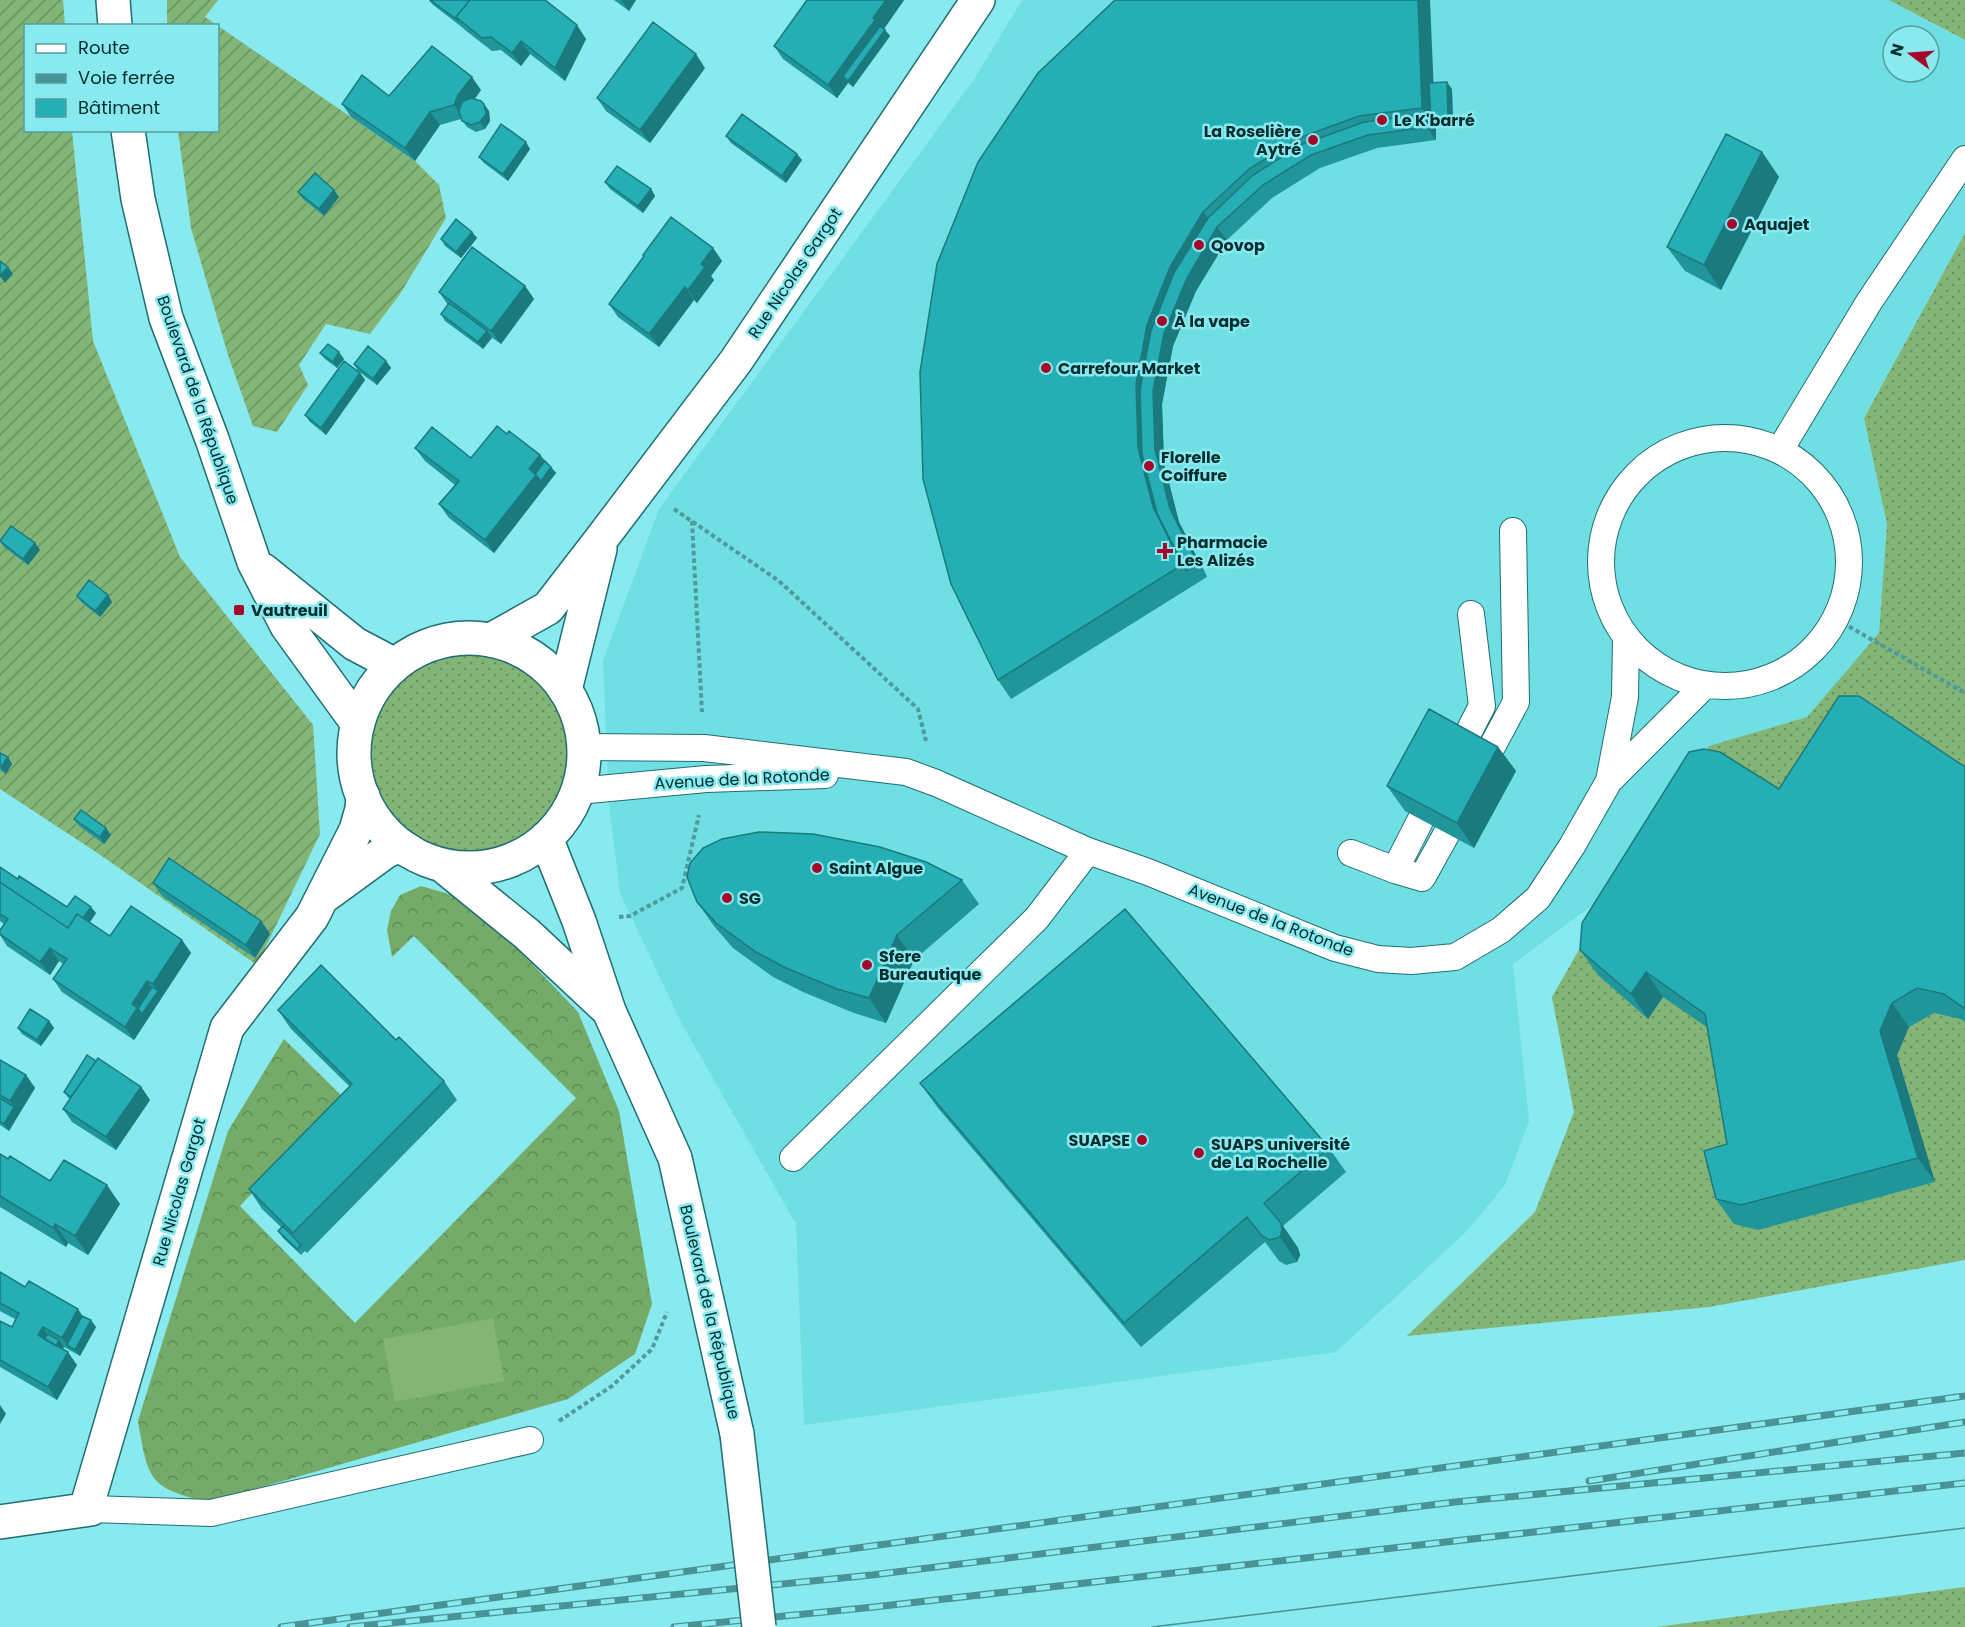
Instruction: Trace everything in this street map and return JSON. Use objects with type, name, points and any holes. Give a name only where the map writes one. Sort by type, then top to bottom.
[{"type":"main road","points":[[113,0],[115,24]]},
{"type":"main road","name":"Rue Nicolas Gargot","points":[[491,640],[548,608],[641,487],[736,361],[978,0]]},
{"type":"main road","name":"Boulevard de la République","points":[[128,132],[138,199],[166,318],[212,439],[254,562],[287,626],[313,665],[331,685],[358,724]]},
{"type":"main road","name":"Rue Nicolas Gargot","points":[[565,690],[602,538]]},
{"type":"main road","points":[[254,562],[355,644],[395,665]]},
{"type":"main road","points":[[465,638],[491,640],[513,646],[533,656],[550,670],[565,690],[578,716],[584,747],[583,769],[578,791],[565,816],[546,838],[515,859],[498,864],[479,868],[442,865],[425,860],[409,851],[381,828],[370,813],[357,779],[354,760],[358,724],[366,702],[378,682],[395,665],[416,650],[440,641],[465,638]]},
{"type":"main road","name":"Rue Nicolas Gargot","points":[[88,1509],[227,1028],[312,917],[356,830],[363,796]]},
{"type":"main road","name":"Boulevard de la République","points":[[546,838],[579,921],[609,1011],[675,1158],[737,1434],[759,1627]]},
{"type":"main road","name":"Rue Nicolas Gargot","points":[[320,899],[384,852],[399,845],[409,851]]},
{"type":"main road","name":"Boulevard de la République","points":[[442,865],[527,934],[609,1011]]},
{"type":"main road","points":[[0,1522],[88,1509]]},
{"type":"lane","points":[[1780,450],[1869,302],[1965,159]]},
{"type":"lane","points":[[1705,439],[1744,439],[1780,450],[1813,473],[1836,505],[1848,542],[1849,582],[1836,620],[1813,651],[1781,674],[1744,686],[1705,685],[1675,676],[1648,659],[1626,637],[1609,605],[1602,571],[1604,536],[1612,510],[1627,483],[1670,451],[1705,439]]},
{"type":"lane","points":[[1487,756],[1516,702],[1513,531]]},
{"type":"lane","points":[[1463,743],[1482,706],[1471,614]]},
{"type":"lane","name":"Avenue de la Rotonde","points":[[1609,781],[1625,697],[1626,637]]},
{"type":"lane","name":"Avenue de la Rotonde","points":[[584,747],[704,748],[906,772],[936,783],[1088,851],[1335,948],[1378,959],[1400,961],[1455,957],[1501,930],[1538,898],[1572,846],[1609,781],[1705,685]]},
{"type":"lane","name":"Avenue de la Rotonde","points":[[578,791],[706,779],[906,772]]},
{"type":"lane","points":[[1395,870],[1421,819]]},
{"type":"lane","points":[[1351,853],[1422,878],[1447,833]]},
{"type":"lane","points":[[793,1158],[1037,918],[1088,851]]},
{"type":"lane","points":[[88,1509],[211,1513],[530,1440]]},
{"type":"path","points":[[641,487],[779,581],[918,709],[936,783]]},
{"type":"path","points":[[1836,620],[1965,693]]},
{"type":"path","points":[[530,1440],[612,1386],[652,1348],[669,1307]]},
{"type":"shaded area","points":[[1022,0],[1889,0],[1935,24],[1881,24],[1881,84],[1941,84],[1941,27],[1965,40],[1965,233],[1864,417],[1887,524],[1879,633],[1807,717],[1709,746],[1613,890],[1513,964],[1529,1121],[1505,1185],[1465,1233],[1336,1352],[804,1425],[796,1224],[682,1024],[620,893],[609,805],[603,661],[659,509],[975,78]]},
{"type":"green space","points":[[0,0],[63,0],[65,24],[24,24],[24,132],[72,132],[93,341],[180,557],[313,725],[320,834],[257,965],[99,854],[0,789]]},
{"type":"green space","points":[[167,0],[218,0],[205,17],[215,24],[167,24]]},
{"type":"green space","points":[[1889,0],[1965,0],[1965,40],[1941,27],[1941,24],[1935,24]]},
{"type":"green space","points":[[219,27],[415,161],[439,185],[446,218],[400,294],[370,334],[326,324],[299,365],[308,385],[277,432],[253,426],[228,355],[191,228],[178,132],[219,132]]},
{"type":"green space","points":[[1965,233],[1965,1260],[1709,1307],[1407,1336],[1535,1212],[1574,1112],[1552,997],[1613,890],[1709,746],[1807,717],[1879,633],[1887,524],[1864,418]]},
{"type":"green space","points":[[469,638],[491,640],[513,647],[533,657],[558,680],[565,689],[579,720],[584,753],[582,775],[575,797],[565,817],[542,842],[533,849],[502,863],[469,868],[447,866],[425,859],[405,849],[380,826],[373,817],[359,786],[354,753],[356,731],[363,709],[373,689],[396,664],[405,657],[436,643]]},
{"type":"green space","points":[[421,886],[466,899],[490,920],[578,1012],[619,1111],[652,1304],[635,1354],[568,1399],[210,1502],[174,1492],[154,1478],[149,1469],[138,1421],[228,1131],[284,1039],[343,1097],[240,1206],[355,1323],[576,1098],[414,936],[392,957],[387,930],[391,911],[400,895]]},
{"type":"green space","points":[[493,1318],[504,1381],[395,1402],[383,1339]]},
{"type":"green space","points":[[1965,1587],[1965,1627],[1656,1627]]},
{"type":"building","points":[[430,0],[469,1],[456,17],[459,21]]},
{"type":"building","points":[[470,0],[545,0],[577,25],[555,68],[521,41],[512,53],[491,37],[482,38],[456,17]]},
{"type":"building","points":[[807,0],[886,0],[873,18],[875,20],[828,85],[774,46]]},
{"type":"building","name":"Carrefour Market","points":[[1115,0],[1418,0],[1422,108],[1359,116],[1299,138],[1249,169],[1203,212],[1170,267],[1147,325],[1136,384],[1138,448],[1153,507],[1182,565],[998,680],[951,584],[923,479],[920,372],[937,264],[978,162],[1038,73]]},
{"type":"building","points":[[653,22],[696,54],[640,130],[597,98]]},
{"type":"building","points":[[880,26],[885,30],[848,81],[843,76]]},
{"type":"building","points":[[432,46],[472,77],[458,95],[454,105],[430,112],[405,148],[342,104],[362,75],[389,96]]},
{"type":"building","points":[[1447,82],[1448,117],[1431,118],[1429,83]]},
{"type":"building","points":[[471,98],[484,104],[486,114],[480,122],[471,125],[462,121],[459,111],[462,102]]},
{"type":"building","points":[[742,114],[797,154],[782,176],[726,136]]},
{"type":"building","points":[[1426,114],[1427,127],[1368,135],[1311,155],[1263,185],[1217,227],[1187,278],[1164,333],[1153,391],[1155,450],[1170,509],[1198,564],[1186,571],[1157,513],[1142,454],[1140,390],[1151,331],[1174,273],[1208,218],[1253,175],[1303,144],[1364,122]]},
{"type":"building","points":[[501,124],[526,142],[503,174],[479,157]]},
{"type":"building","points":[[1726,134],[1762,152],[1704,265],[1667,247]]},
{"type":"building","points":[[617,166],[651,189],[638,206],[605,182]]},
{"type":"building","points":[[315,173],[334,190],[319,209],[298,192]]},
{"type":"building","points":[[671,217],[713,248],[701,264],[705,267],[688,290],[685,287],[649,334],[609,304]]},
{"type":"building","points":[[456,219],[472,232],[456,252],[441,239]]},
{"type":"building","points":[[472,247],[525,286],[491,331],[439,292]]},
{"type":"building","points":[[0,261],[8,267],[0,276]]},
{"type":"building","points":[[449,303],[487,331],[478,342],[441,314]]},
{"type":"building","points":[[328,344],[339,352],[333,362],[320,353]]},
{"type":"building","points":[[368,346],[386,361],[373,379],[354,364]]},
{"type":"building","points":[[344,361],[360,373],[321,428],[305,415]]},
{"type":"building","points":[[497,426],[507,434],[509,431],[540,455],[529,469],[536,475],[485,540],[439,504],[459,481],[415,448],[432,427],[471,458]]},
{"type":"building","points":[[545,461],[551,467],[541,481],[535,474]]},
{"type":"building","points":[[11,526],[35,543],[23,559],[0,541]]},
{"type":"building","points":[[89,580],[108,595],[95,611],[77,596]]},
{"type":"building","points":[[1839,696],[1859,696],[1965,767],[1965,1009],[1944,994],[1917,988],[1892,1003],[1880,1031],[1918,1158],[1741,1205],[1716,1199],[1704,1151],[1727,1144],[1705,1014],[1646,972],[1631,994],[1580,950],[1582,923],[1689,752],[1704,749],[1720,752],[1779,789]]},
{"type":"building","points":[[1429,709],[1498,747],[1457,823],[1387,786]]},
{"type":"building","points":[[0,753],[8,757],[1,767],[0,766]]},
{"type":"building","points":[[81,810],[106,828],[100,837],[74,819]]},
{"type":"building","points":[[759,832],[813,834],[880,847],[926,862],[962,880],[897,935],[869,998],[837,989],[786,968],[756,952],[716,923],[697,902],[687,877],[690,863],[703,848],[722,839]]},
{"type":"building","points":[[169,858],[261,921],[246,945],[153,883]]},
{"type":"building","points":[[0,867],[18,879],[19,876],[67,907],[75,896],[91,907],[83,918],[77,914],[68,928],[0,882]]},
{"type":"building","points":[[0,882],[68,928],[77,914],[110,936],[131,906],[182,940],[153,984],[147,981],[132,1004],[137,1008],[125,1027],[53,979],[67,959],[50,948],[40,962],[0,934],[0,930],[8,919],[0,914]]},
{"type":"building","name":"SUAPSE","points":[[1125,909],[1329,1148],[1264,1203],[1281,1223],[1280,1237],[1269,1240],[1262,1236],[1247,1217],[1124,1323],[920,1083]]},
{"type":"building","points":[[321,965],[396,1040],[399,1037],[444,1081],[293,1233],[249,1189],[352,1084],[278,1010]]},
{"type":"building","points":[[152,987],[158,991],[142,1014],[138,1009]]},
{"type":"building","points":[[30,1009],[49,1021],[37,1040],[18,1028]]},
{"type":"building","points":[[87,1055],[96,1061],[71,1097],[64,1092]]},
{"type":"building","points":[[98,1058],[141,1087],[106,1137],[63,1109]]},
{"type":"building","points":[[0,1060],[26,1075],[10,1101],[0,1095]]},
{"type":"building","points":[[0,1098],[14,1107],[4,1124],[0,1121]]},
{"type":"building","points":[[0,1154],[8,1159],[10,1156],[50,1181],[64,1160],[107,1185],[75,1236],[55,1224],[53,1228],[0,1196]]},
{"type":"building","points":[[283,1226],[301,1245],[297,1249],[278,1231]]},
{"type":"building","points":[[0,1272],[25,1287],[29,1281],[78,1309],[62,1338],[43,1327],[38,1335],[68,1352],[48,1387],[0,1360],[0,1321],[12,1327],[19,1313],[0,1303]]},
{"type":"building","points":[[82,1316],[91,1320],[75,1350],[67,1345]]},
{"type":"building","points":[[48,1334],[59,1340],[56,1346],[44,1339]]},
{"type":"tram line","points":[[1152,1627],[1965,1528]]},
{"type":"railway","points":[[281,1627],[1965,1396]]},
{"type":"railway","points":[[1589,1481],[1965,1422]]},
{"type":"railway","points":[[350,1627],[872,1575],[1455,1502],[1965,1453]]},
{"type":"railway","points":[[674,1627],[874,1607],[1965,1483]]},
{"type":"place","name":"Le K'barré","points":[[1382,120]]},
{"type":"place","name":"La Roselière Aytré","points":[[1313,140]]},
{"type":"place","name":"Aquajet","points":[[1732,224]]},
{"type":"place","name":"Qovop","points":[[1199,245]]},
{"type":"place","name":"À la vape","points":[[1162,321]]},
{"type":"place","name":"Carrefour Market","points":[[1046,368]]},
{"type":"place","name":"Florelle Coiffure","points":[[1149,466]]},
{"type":"place","name":"Pharmacie Les Alizés","points":[[1165,551]]},
{"type":"place","name":"Vautreuil","points":[[239,610]]},
{"type":"place","name":"Saint Algue","points":[[817,868]]},
{"type":"place","name":"SG","points":[[727,898]]},
{"type":"place","name":"Sfere Bureautique","points":[[867,965]]},
{"type":"place","name":"SUAPSE","points":[[1142,1140]]},
{"type":"place","name":"SUAPS université de La Rochelle","points":[[1199,1153]]}]
